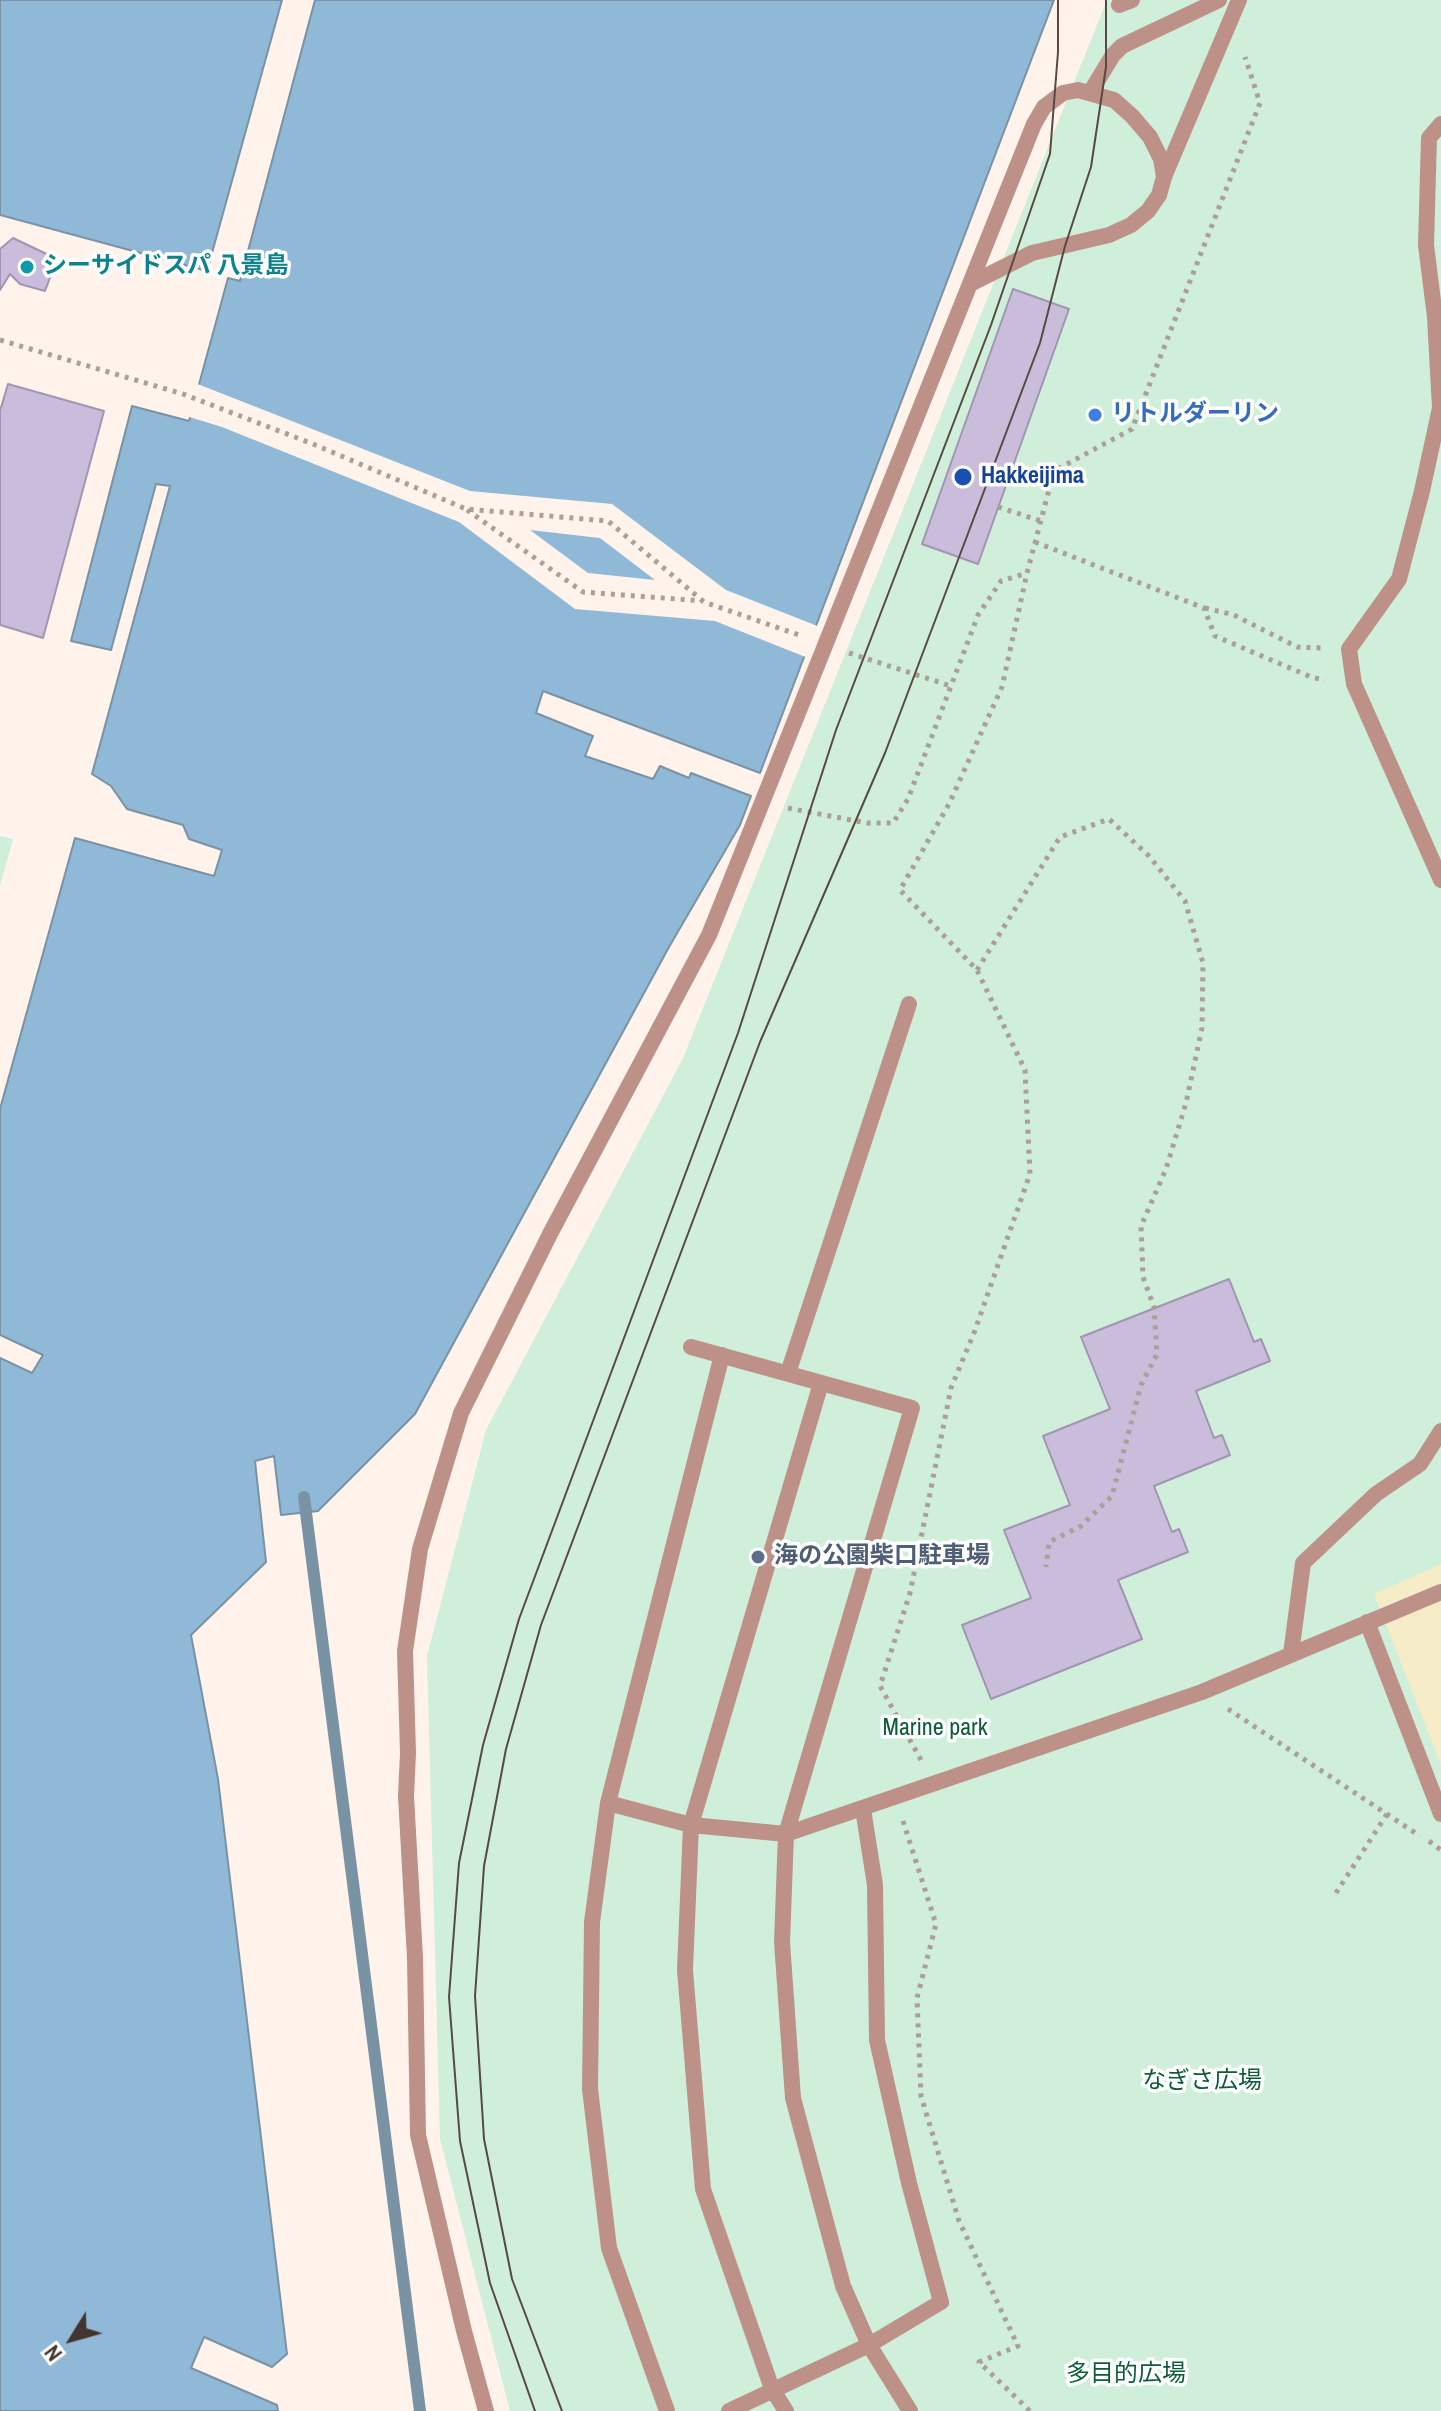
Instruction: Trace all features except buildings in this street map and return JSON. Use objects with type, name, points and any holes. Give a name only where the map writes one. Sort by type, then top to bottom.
[{"type":"street","points":[[1091,91],[1122,46],[1219,0]]},
{"type":"street","points":[[972,283],[1032,253],[1109,235],[1131,225],[1148,211],[1159,195],[1239,0]]},
{"type":"street","points":[[486,2411],[418,2135],[415,1958],[406,1796],[405,1651],[420,1549],[461,1413],[551,1232],[709,935],[1034,124],[1044,107],[1063,93],[1091,91],[1114,100],[1150,137],[1161,159],[1164,177]]},
{"type":"street","points":[[1441,124],[1429,138],[1426,245],[1435,317],[1440,408],[1399,579],[1349,649],[1354,684],[1441,880]]},
{"type":"street","points":[[788,1373],[909,1004]]},
{"type":"street","points":[[691,1347],[912,1408],[786,1834],[782,1942],[793,2098],[843,2286],[869,2345],[910,2411]]},
{"type":"street","points":[[667,2411],[609,2248],[590,2089],[592,1922],[608,1803],[722,1355]]},
{"type":"street","points":[[786,2411],[772,2389],[703,2189],[685,1970],[691,1825],[763,1589],[821,1383]]},
{"type":"street","points":[[1291,1654],[1303,1563],[1376,1494],[1420,1464],[1441,1431]]},
{"type":"street","points":[[608,1803],[691,1825],[786,1834],[1202,1692],[1441,1592]]},
{"type":"street","points":[[1367,1622],[1441,1814]]},
{"type":"street","points":[[729,2411],[869,2345],[941,2302],[909,2183],[877,2040],[875,1885],[863,1809]]},
{"type":"path","points":[[933,1783],[880,1686],[910,1593],[951,1388],[974,1333],[1030,1174],[1025,1070],[977,970],[900,890],[949,804],[1002,687],[1054,471],[1132,429],[1260,103],[1244,57],[1250,43]]},
{"type":"path","points":[[0,340],[183,394],[313,444],[466,509],[583,592],[704,602],[809,639]]},
{"type":"path","points":[[998,507],[1041,521]]},
{"type":"path","points":[[466,509],[608,521],[704,602]]},
{"type":"path","points":[[1035,542],[1204,608],[1234,615],[1297,647]]},
{"type":"path","points":[[762,803],[867,823],[893,823],[908,799],[978,615],[1001,581],[1027,573]]},
{"type":"path","points":[[1204,608],[1215,636],[1311,677],[1354,684]]},
{"type":"path","points":[[839,649],[951,686]]},
{"type":"path","points":[[977,970],[1060,837],[1109,819],[1149,856],[1185,901],[1203,963],[1202,1028],[1186,1103],[1166,1169],[1141,1226],[1143,1277],[1154,1307],[1157,1354],[1141,1385],[1112,1496],[1081,1526],[1049,1542],[1046,1567]]},
{"type":"path","points":[[1202,1692],[1441,1850]]},
{"type":"path","points":[[895,1797],[936,1924],[917,1998],[921,2096],[959,2221],[1018,2346],[979,2362],[1030,2411]]},
{"type":"path","points":[[1336,1893],[1387,1814]]},
{"type":"green space","name":"Marine park","points":[[1107,0],[1441,0],[1441,2411],[510,2411],[440,2139],[427,1656],[486,1430],[683,1058]]},
{"type":"green space","points":[[0,836],[13,839],[0,886]]},
{"type":"sand","points":[[1441,1564],[1441,1765],[1374,1594]]},
{"type":"water","points":[[0,0],[282,0],[207,271],[0,215]]},
{"type":"water","points":[[315,0],[1054,0],[760,773],[543,691],[536,713],[593,736],[585,756],[653,779],[660,766],[689,778],[691,773],[751,796],[740,825],[669,947],[415,1414],[318,1511],[281,1515],[274,1456],[255,1461],[266,1562],[191,1635],[218,1779],[287,2354],[272,2367],[204,2337],[191,2368],[277,2405],[278,2411],[0,2411],[0,1358],[32,1373],[43,1355],[0,1335],[0,1109],[75,838],[214,876],[222,850],[189,839],[183,825],[127,809],[111,786],[92,774],[170,486],[156,484],[111,650],[71,641],[132,406],[189,421],[228,278],[240,281]]},
{"type":"pier","points":[[195,383],[470,491],[612,504],[726,590],[820,627],[808,658],[715,621],[575,609],[459,522],[222,427],[186,416]],"holes":[[[530,530],[600,538],[655,580],[588,573]]]},
{"type":"waterway","points":[[304,1497],[420,2411]]},
{"type":"tram line","points":[[535,2411],[490,2283],[460,2141],[449,1997],[459,1863],[483,1745],[519,1619],[738,1033],[836,730],[991,325],[1050,154],[1058,52],[1058,0]]},
{"type":"tram line","points":[[562,2411],[512,2279],[484,2139],[475,1996],[484,1866],[506,1749],[541,1625],[760,1042],[885,753],[1040,343],[1065,246],[1091,167],[1106,67],[1106,0]]},
{"type":"place","name":"シーサイドスパ 八景島","points":[[27,267]]},
{"type":"place","name":"リトルダーリン","points":[[1095,415]]},
{"type":"place","name":"Hakkeijima","points":[[963,477]]},
{"type":"place","name":"海の公園柴口駐車場","points":[[758,1557]]},
{"type":"park label","name":"なぎさ広場","points":[[1202,2082]]},
{"type":"park label","name":"多目的広場","points":[[1126,2375]]}]
